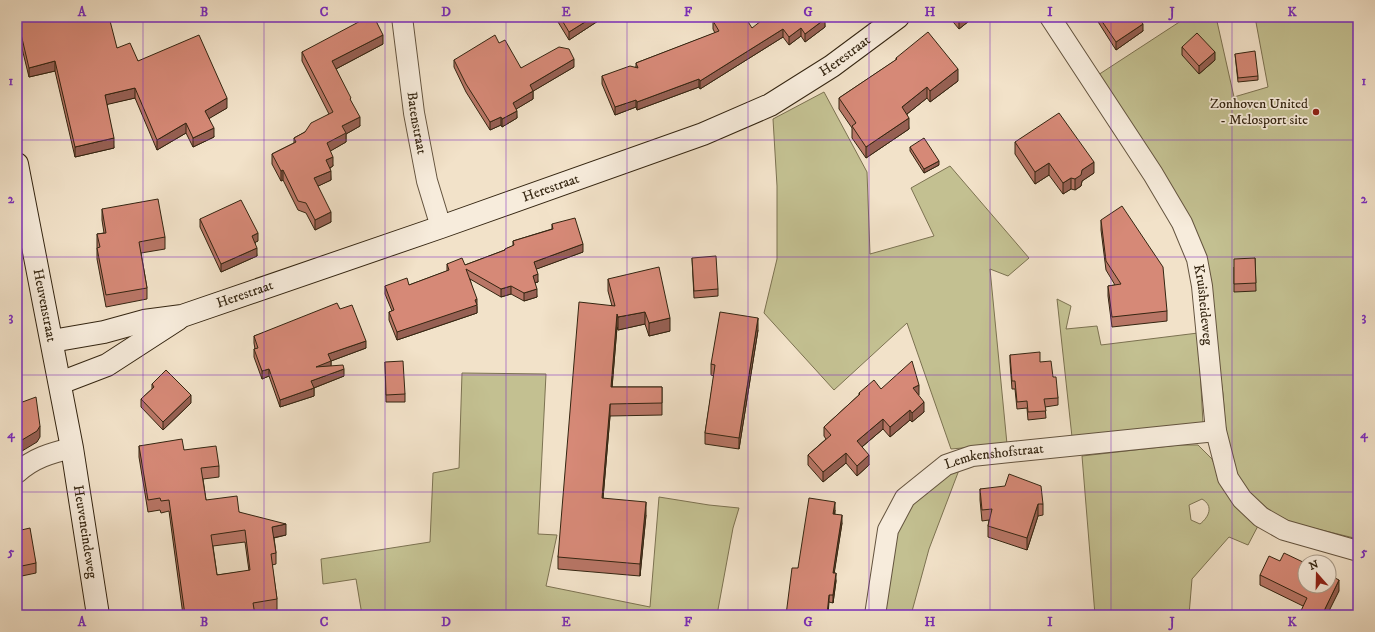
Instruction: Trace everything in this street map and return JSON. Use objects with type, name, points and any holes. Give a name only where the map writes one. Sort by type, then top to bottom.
[{"type":"street","name":"Batenstraat","points":[[402,17],[414,113],[427,182],[441,227]]},
{"type":"street","name":"Herestraat","points":[[52,341],[104,332],[144,321],[182,316],[441,227],[703,134],[770,105],[832,66],[898,17]]},
{"type":"street","name":"Kruisheideweg","points":[[1050,17],[1153,174],[1182,224],[1197,259],[1202,286],[1216,431],[1228,478],[1242,499],[1261,517],[1284,530],[1358,552]]},
{"type":"street","name":"Heuvenstraat","points":[[17,164],[72,448]]},
{"type":"street","name":"Herestraat","points":[[60,383],[107,365],[182,316]]},
{"type":"street","name":"Lemkenshofstraat","points":[[875,615],[888,530],[905,498],[946,465],[972,456],[1216,431]]},
{"type":"street","points":[[17,473],[26,465],[44,455],[72,448]]},
{"type":"street","name":"Heuveneindeweg","points":[[72,448],[98,615]]},
{"type":"shaded area","points":[[1187,17],[1216,17],[1234,97],[1268,87],[1255,17],[1358,17],[1358,539],[1293,523],[1273,513],[1254,497],[1242,483],[1233,465],[1226,435],[1223,394],[1204,256],[1098,75]]},
{"type":"shaded area","points":[[824,92],[867,172],[870,254],[934,236],[911,188],[950,166],[1029,258],[1008,276],[990,269],[1007,444],[951,449],[907,323],[834,390],[764,313],[777,259],[777,186],[773,119]]},
{"type":"shaded area","points":[[1057,299],[1071,306],[1066,329],[1097,326],[1101,345],[1198,333],[1203,423],[1072,437]]},
{"type":"shaded area","points":[[462,373],[546,374],[538,534],[557,535],[546,586],[650,607],[659,497],[739,508],[733,528],[717,615],[362,615],[356,579],[323,584],[321,559],[430,542],[433,473],[459,468]]},
{"type":"shaded area","points":[[1179,445],[1198,445],[1212,459],[1219,475],[1259,524],[1248,545],[1229,537],[1192,579],[1189,615],[1095,615],[1082,456]],"holes":[[[1202,499],[1206,502],[1209,508],[1206,518],[1200,524],[1191,520],[1189,505]]]},
{"type":"shaded area","points":[[959,470],[929,549],[911,615],[885,615],[897,529],[914,503],[948,474]]},
{"type":"building","points":[[17,17],[109,17],[117,48],[130,43],[138,61],[199,35],[227,98],[205,111],[214,128],[193,138],[186,123],[157,140],[135,88],[105,95],[114,138],[75,147],[55,61],[29,68]]},
{"type":"building","points":[[368,17],[374,17],[383,35],[332,61],[360,117],[342,126],[346,133],[327,143],[333,157],[326,160],[331,171],[314,178],[331,212],[315,220],[306,203],[298,201],[283,170],[281,171],[272,154],[296,142],[294,138],[305,132],[311,123],[333,112],[302,52]]},
{"type":"building","points":[[560,17],[593,17],[569,32]]},
{"type":"building","points":[[719,17],[745,17],[752,28],[766,17],[823,17],[825,19],[805,34],[801,28],[789,37],[783,29],[700,81],[699,79],[637,102],[636,100],[615,107],[602,76],[630,66],[638,68],[636,63],[719,31],[713,21]]},
{"type":"building","points":[[955,17],[964,17],[959,22]]},
{"type":"building","points":[[1099,17],[1138,17],[1143,24],[1116,42]]},
{"type":"building","points":[[928,32],[958,69],[930,91],[927,87],[902,107],[909,118],[866,147],[852,126],[856,123],[839,98],[897,59],[896,58]]},
{"type":"building","points":[[1197,33],[1215,52],[1199,66],[1182,47]]},
{"type":"building","points":[[495,35],[499,43],[505,40],[521,68],[559,47],[569,49],[574,59],[530,85],[533,91],[513,103],[517,111],[502,119],[501,117],[490,122],[466,84],[454,60]]},
{"type":"building","points":[[1255,51],[1258,76],[1238,78],[1235,54]]},
{"type":"building","points":[[1059,113],[1094,162],[1082,170],[1081,175],[1075,179],[1071,178],[1063,183],[1049,163],[1035,172],[1015,142]]},
{"type":"building","points":[[924,138],[939,161],[924,169],[910,147]]},
{"type":"building","points":[[158,199],[165,237],[139,242],[147,288],[106,295],[97,248],[100,247],[97,234],[106,233],[102,209]]},
{"type":"building","points":[[241,200],[258,233],[252,236],[257,248],[221,264],[200,219]]},
{"type":"building","points":[[1122,206],[1163,267],[1167,311],[1112,317],[1108,286],[1121,284],[1106,261],[1101,220]]},
{"type":"building","points":[[575,218],[583,244],[534,262],[538,274],[533,276],[537,289],[524,293],[511,286],[501,289],[466,269],[477,299],[475,300],[477,305],[397,332],[389,312],[394,310],[385,286],[407,278],[409,285],[449,270],[447,264],[462,258],[465,265],[505,250],[514,245],[513,241],[553,229],[552,224]]},
{"type":"building","points":[[716,256],[718,289],[694,291],[692,258]]},
{"type":"building","points":[[1255,258],[1256,283],[1234,284],[1234,259]]},
{"type":"building","points":[[659,267],[670,318],[649,323],[645,312],[618,317],[617,314],[611,387],[662,387],[662,403],[610,404],[602,498],[646,502],[640,564],[558,557],[579,302],[615,306],[608,279]]},
{"type":"building","points":[[337,303],[340,309],[352,305],[366,341],[328,354],[331,361],[316,367],[343,365],[344,369],[311,381],[314,388],[280,400],[269,369],[262,371],[254,349],[258,348],[254,336]]},
{"type":"building","points":[[720,312],[758,318],[739,438],[705,433],[715,365],[711,364]]},
{"type":"building","points":[[1040,352],[1040,362],[1051,361],[1053,377],[1056,377],[1058,398],[1044,399],[1046,411],[1028,412],[1027,401],[1017,402],[1015,381],[1012,381],[1010,355]]},
{"type":"building","points":[[403,361],[405,394],[386,395],[385,362]]},
{"type":"building","points":[[912,361],[919,385],[913,388],[924,402],[912,413],[910,410],[890,427],[883,419],[857,441],[869,455],[857,466],[846,453],[823,472],[808,455],[831,435],[824,427],[874,380],[881,389]]},
{"type":"building","points":[[166,370],[191,395],[163,422],[141,399],[154,387],[152,384]]},
{"type":"building","points":[[36,397],[40,426],[37,431],[17,443],[17,404]]},
{"type":"building","points":[[182,439],[184,450],[216,446],[219,466],[201,468],[206,500],[237,496],[239,512],[286,524],[272,527],[276,553],[271,554],[277,599],[253,603],[255,615],[185,615],[169,500],[161,501],[160,498],[148,500],[139,446]],"holes":[[[245,530],[250,570],[217,575],[211,535]]]},
{"type":"building","points":[[1009,474],[1041,486],[1043,504],[1038,504],[1027,538],[988,526],[992,509],[982,510],[980,489],[1005,486]]},
{"type":"building","points":[[809,498],[835,502],[833,514],[842,515],[833,573],[836,573],[833,595],[829,595],[827,615],[786,615],[792,568],[798,568]]},
{"type":"building","points":[[30,528],[36,563],[17,567],[17,531]]},
{"type":"building","points":[[1284,553],[1297,559],[1297,593],[1260,575],[1269,556],[1280,561]]},
{"type":"building","points":[[1299,594],[1332,594],[1322,615],[1299,615],[1307,598]]},
{"type":"place","name":"Zonhoven United - Melosport site","points":[[1316,112]]}]
